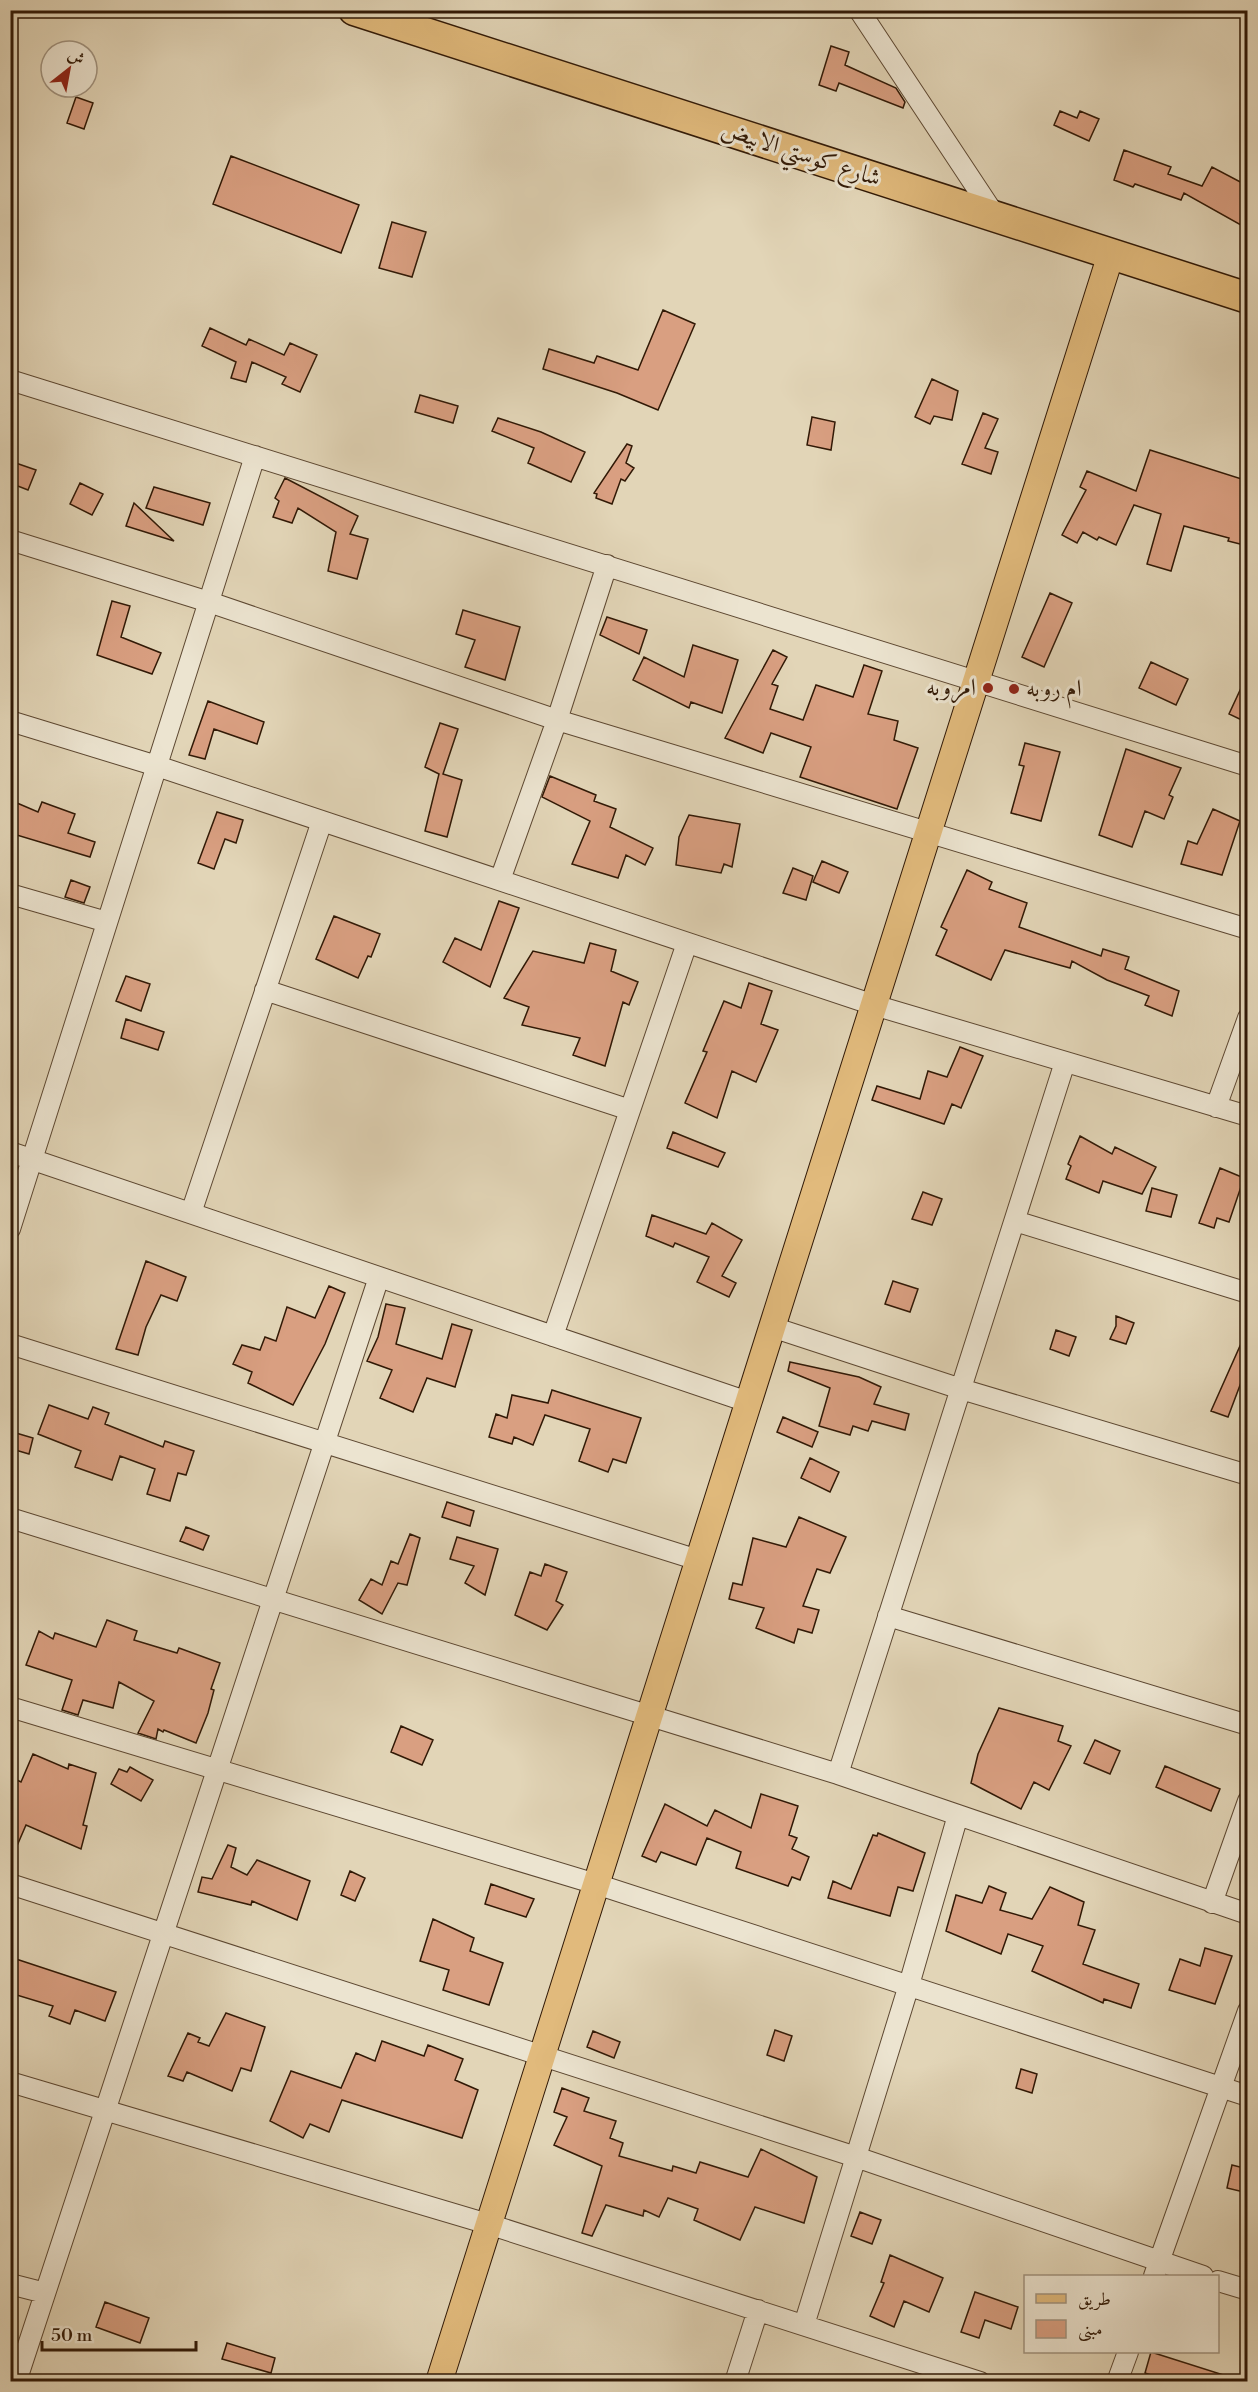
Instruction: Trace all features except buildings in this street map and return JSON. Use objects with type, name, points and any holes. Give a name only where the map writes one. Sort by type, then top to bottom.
[{"type":"highway","name":"شارع كوستي الابيض","points":[[354,10],[1248,298]]},
{"type":"main road","points":[[439,2382],[1111,254]]},
{"type":"street","points":[[859,10],[996,217]]},
{"type":"street","points":[[10,380],[976,679],[1248,766]]},
{"type":"street","points":[[10,1229],[255,456]]},
{"type":"street","points":[[10,540],[209,602],[557,720],[1248,929]]},
{"type":"street","points":[[500,880],[557,720],[608,565]]},
{"type":"street","points":[[10,721],[157,766],[874,1005],[1248,1116]]},
{"type":"street","points":[[191,1213],[322,821]]},
{"type":"street","points":[[10,894],[107,922]]},
{"type":"street","points":[[554,1336],[687,943]]},
{"type":"street","points":[[265,990],[630,1110]]},
{"type":"street","points":[[1216,1107],[1248,1018]]},
{"type":"street","points":[[838,1774],[1065,1062]]},
{"type":"street","points":[[10,1152],[748,1402]]},
{"type":"street","points":[[1015,1221],[1248,1293]]},
{"type":"street","points":[[16,2382],[379,1277]]},
{"type":"street","points":[[772,1328],[961,1389],[1248,1475]]},
{"type":"street","points":[[10,1344],[698,1560]]},
{"type":"street","points":[[10,1518],[838,1774],[1248,1914]]},
{"type":"street","points":[[888,1616],[1248,1725]]},
{"type":"street","points":[[10,1707],[596,1884],[1248,2096]]},
{"type":"street","points":[[1212,1903],[1248,1801]]},
{"type":"street","points":[[804,2325],[909,1985],[958,1815]]},
{"type":"street","points":[[10,1884],[856,2157],[1156,2270],[1190,2275]]},
{"type":"street","points":[[1156,2270],[1248,2011]]},
{"type":"street","points":[[10,2082],[488,2224],[980,2382]]},
{"type":"street","points":[[1219,2281],[1248,2290]]},
{"type":"street","points":[[10,2284],[45,2293]]},
{"type":"street","points":[[735,2382],[758,2310]]},
{"type":"street","points":[[1117,2382],[1128,2353]]},
{"type":"place","name":"امروبه","points":[[988,688]]},
{"type":"place","name":"ام روبه","points":[[1014,689]]}]
